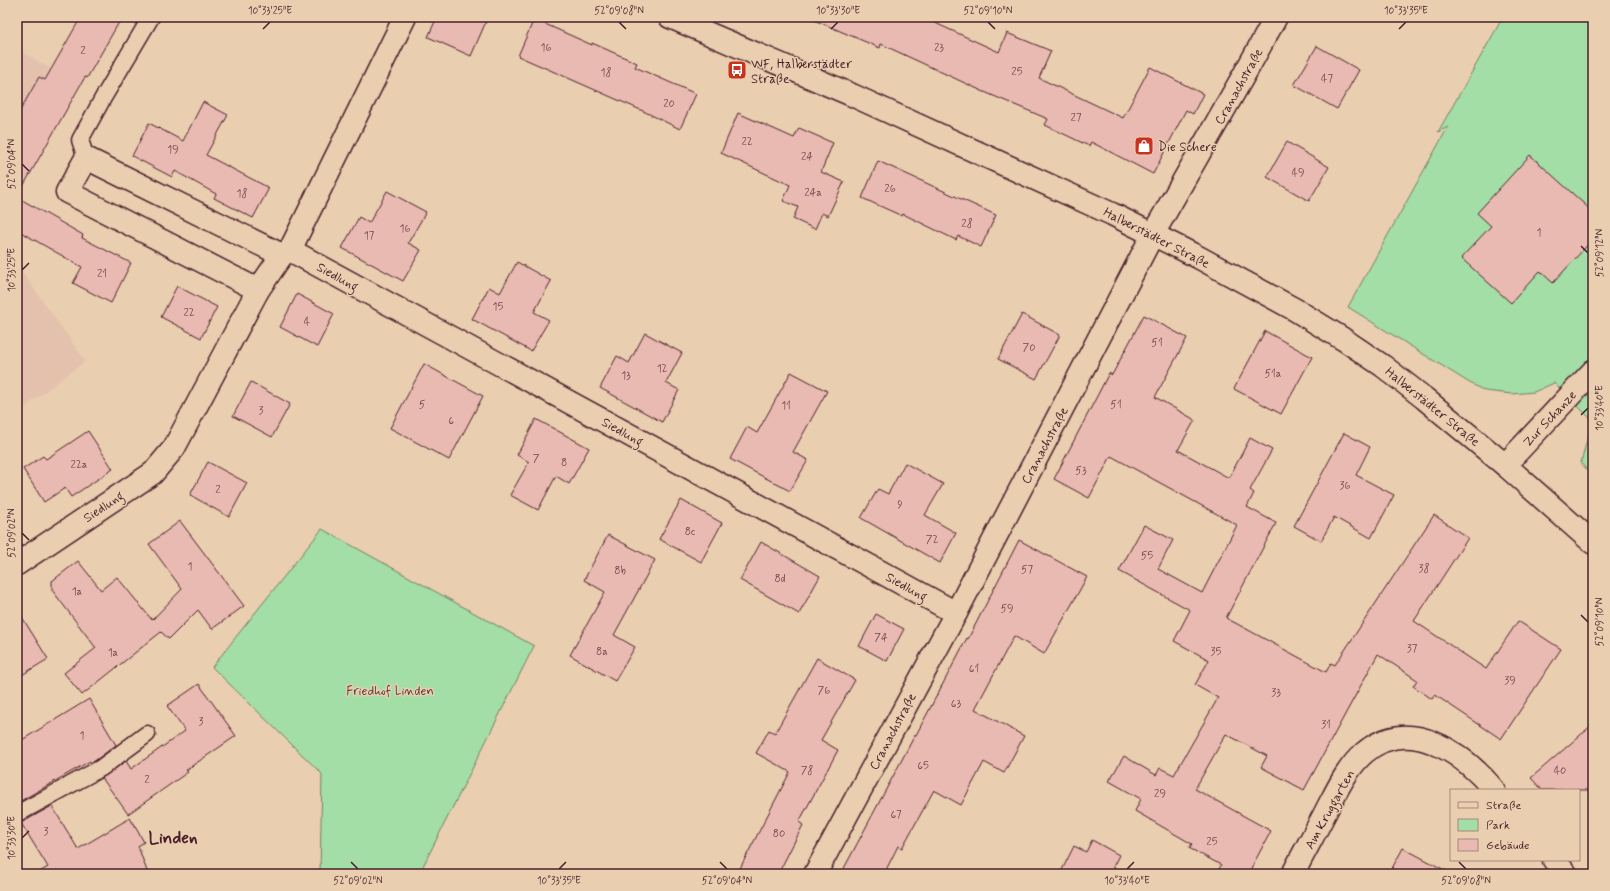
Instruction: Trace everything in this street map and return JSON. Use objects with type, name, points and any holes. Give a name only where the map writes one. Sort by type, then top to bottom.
[{"type":"street","name":"Siedlung","points":[[17,564],[153,473],[174,448],[258,290],[286,252],[406,17]]},
{"type":"street","name":"Halberstädter Straße","points":[[670,17],[852,94],[1153,234],[1294,309],[1343,339],[1418,394],[1506,465],[1593,543]]},
{"type":"street","name":"Cranachstraße","points":[[815,874],[956,612],[1153,234],[1246,73],[1276,17]]},
{"type":"street","name":"Siedlung","points":[[86,158],[286,252],[956,612]]},
{"type":"street","points":[[86,158],[67,192],[258,290]]},
{"type":"street","name":"Zur Schanze","points":[[1506,465],[1593,371]]},
{"type":"street","name":"Am Kruggarten","points":[[1293,874],[1350,769],[1364,753],[1385,741],[1402,736],[1432,742],[1447,749],[1468,763],[1493,789]]},
{"type":"street","points":[[1555,861],[1566,874]]},
{"type":"lane","points":[[86,158],[80,140],[151,17]]},
{"type":"lane","points":[[17,814],[101,768],[147,734]]},
{"type":"shaded area","points":[[17,49],[51,69],[17,124]]},
{"type":"shaded area","points":[[17,265],[85,361],[17,413]]},
{"type":"green space","points":[[1503,17],[1593,17],[1593,477],[1581,463],[1592,420],[1554,383],[1534,392],[1512,394],[1485,391],[1468,382],[1348,307],[1448,127],[1438,132]]},
{"type":"green space","name":"Friedhof Linden","points":[[322,529],[534,646],[419,874],[320,874],[322,774],[212,667]]},
{"type":"building","points":[[81,17],[122,17],[87,78],[85,77],[17,197],[17,116],[39,77],[45,80]]},
{"type":"building","points":[[437,17],[488,17],[471,56],[428,37]]},
{"type":"building","points":[[807,17],[922,17],[999,52],[1007,33],[1051,51],[1039,78],[1123,118],[1150,67],[1203,94],[1193,114],[1186,110],[1153,174],[1091,142],[1089,146],[1045,125],[1048,119],[982,91],[881,44],[880,48]]},
{"type":"building","points":[[534,19],[637,63],[635,67],[696,94],[680,129],[643,111],[518,56]]},
{"type":"building","points":[[1317,46],[1359,70],[1337,109],[1294,85]]},
{"type":"building","points":[[203,102],[228,115],[206,155],[269,188],[253,218],[214,198],[216,194],[175,171],[172,177],[132,156],[149,123],[183,141]]},
{"type":"building","points":[[738,113],[794,138],[799,128],[833,143],[821,172],[844,182],[828,216],[822,213],[815,229],[793,219],[798,207],[783,201],[790,185],[721,153]]},
{"type":"building","points":[[1287,142],[1329,167],[1309,201],[1267,177]]},
{"type":"building","points":[[1530,155],[1593,212],[1593,239],[1553,283],[1540,271],[1511,303],[1461,258],[1491,226],[1477,213]]},
{"type":"building","points":[[878,161],[996,215],[981,247],[958,236],[956,240],[903,214],[902,216],[862,198]]},
{"type":"building","points":[[387,191],[426,212],[408,243],[421,250],[403,281],[342,248],[359,217],[369,223]]},
{"type":"building","points":[[17,197],[83,235],[82,238],[131,263],[111,303],[73,283],[82,267],[17,230]]},
{"type":"building","points":[[517,262],[551,281],[534,312],[549,320],[531,351],[472,319],[489,287],[500,293]]},
{"type":"building","points":[[177,286],[217,307],[201,338],[161,317]]},
{"type":"building","points":[[297,294],[334,314],[317,347],[280,327]]},
{"type":"building","points":[[1022,314],[1060,335],[1036,379],[998,359]]},
{"type":"building","points":[[1144,315],[1187,338],[1155,397],[1195,420],[1178,450],[1229,478],[1250,438],[1272,450],[1250,490],[1254,493],[1247,507],[1276,523],[1226,618],[1326,672],[1331,663],[1335,665],[1434,515],[1468,538],[1414,621],[1486,669],[1518,621],[1561,649],[1501,739],[1435,695],[1432,699],[1413,686],[1417,680],[1378,654],[1304,790],[1261,767],[1267,756],[1226,734],[1195,789],[1271,831],[1248,874],[1217,874],[1221,865],[1189,848],[1192,844],[1135,811],[1141,799],[1109,781],[1124,756],[1156,775],[1160,768],[1174,775],[1218,698],[1195,685],[1209,660],[1174,641],[1190,610],[1119,571],[1144,525],[1173,540],[1158,569],[1202,593],[1237,525],[1111,456],[1089,498],[1054,479],[1109,373],[1112,375]]},
{"type":"building","points":[[1265,331],[1312,357],[1281,414],[1234,389]]},
{"type":"building","points":[[645,333],[682,353],[666,383],[679,390],[662,422],[600,388],[617,356],[629,363]]},
{"type":"building","points":[[424,364],[483,396],[449,460],[390,428]]},
{"type":"building","points":[[791,372],[827,391],[793,452],[808,460],[790,491],[730,459],[747,427],[757,433]]},
{"type":"building","points":[[251,382],[290,404],[272,437],[233,416]]},
{"type":"building","points":[[536,419],[589,448],[569,484],[556,476],[538,510],[510,495],[529,462],[517,455]]},
{"type":"building","points":[[88,431],[113,469],[71,497],[65,488],[44,502],[23,469],[43,456],[46,459]]},
{"type":"building","points":[[1344,433],[1370,447],[1356,475],[1394,495],[1371,538],[1334,517],[1321,541],[1294,526]]},
{"type":"building","points":[[208,462],[247,483],[229,517],[190,495]]},
{"type":"building","points":[[905,463],[943,484],[925,515],[956,533],[940,563],[861,518],[878,489],[888,494]]},
{"type":"building","points":[[681,500],[722,523],[701,562],[659,539]]},
{"type":"building","points":[[180,521],[244,606],[212,629],[198,610],[169,639],[161,632],[82,695],[64,673],[96,648],[52,590],[52,581],[78,561],[101,590],[117,577],[152,620],[182,589],[149,544]]},
{"type":"building","points":[[608,535],[655,560],[614,635],[635,647],[615,681],[570,655],[605,592],[584,580]]},
{"type":"building","points":[[1019,540],[1087,577],[1044,654],[1014,636],[975,709],[1024,736],[1004,773],[984,762],[961,805],[934,790],[902,848],[898,846],[884,874],[841,874],[967,638],[968,639]]},
{"type":"building","points":[[761,542],[820,576],[799,614],[740,580]]},
{"type":"building","points":[[17,609],[48,659],[17,678]]},
{"type":"building","points":[[876,614],[904,629],[887,661],[859,646]]},
{"type":"building","points":[[817,658],[855,680],[821,740],[838,750],[799,822],[803,825],[778,874],[737,874],[790,772],[756,753],[769,730],[775,733]]},
{"type":"building","points":[[199,684],[236,736],[186,770],[188,772],[128,814],[102,778],[126,761],[131,769],[185,731],[167,706]]},
{"type":"building","points":[[89,699],[116,745],[91,763],[90,761],[17,803],[17,743]]},
{"type":"building","points":[[1593,724],[1593,790],[1541,789],[1531,778]]},
{"type":"building","points":[[52,806],[78,849],[130,818],[144,842],[138,846],[148,874],[36,874],[48,867],[21,823]]},
{"type":"building","points":[[1092,840],[1119,855],[1113,867],[1127,874],[1060,874],[1074,846],[1086,852]]},
{"type":"building","points":[[1403,848],[1452,874],[1389,874]]},
{"type":"place","name":"WF, Halberstädter Straße","points":[[737,70]]},
{"type":"place","name":"Die Schere","points":[[1144,146]]},
{"type":"district","name":"Linden","points":[[173,837]]}]
